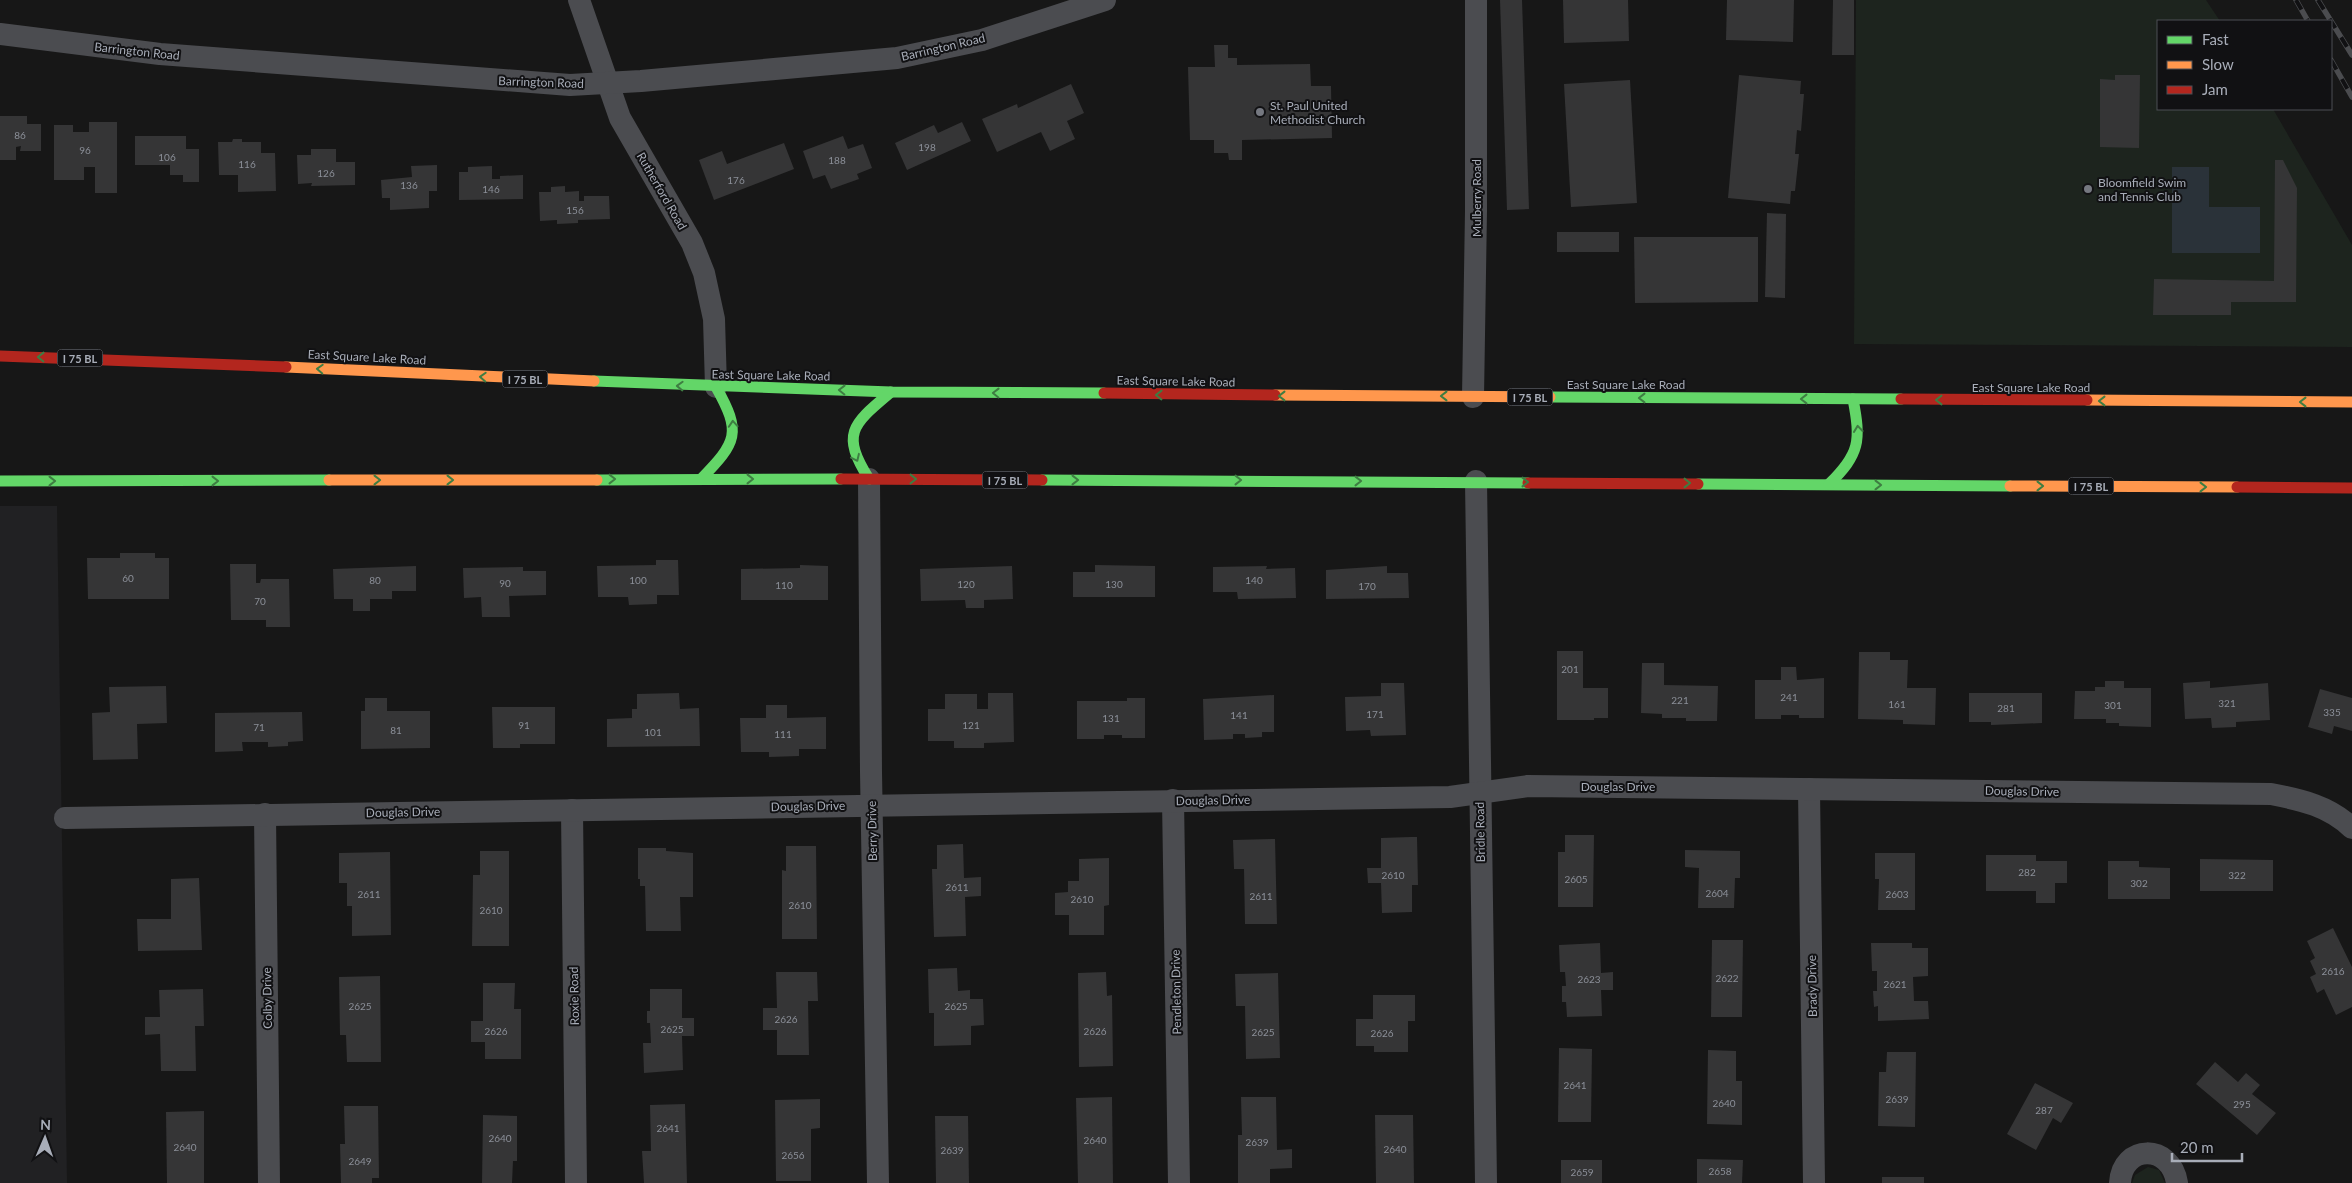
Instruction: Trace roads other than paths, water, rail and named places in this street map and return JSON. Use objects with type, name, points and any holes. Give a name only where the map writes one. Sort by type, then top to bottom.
[{"type":"highway","name":"East Square Lake Road","points":[[0,356],[160,361],[716,387],[891,392],[2352,402]]},
{"type":"highway","points":[[701,479],[728,449],[733,437],[734,424],[732,412],[716,387]]},
{"type":"highway","points":[[869,479],[858,463],[852,449],[852,436],[855,426],[863,415],[891,392]]},
{"type":"highway","points":[[1829,484],[1851,464],[1858,449],[1859,436],[1853,399]]},
{"type":"highway","name":"I 75 BL","points":[[0,481],[869,479],[2352,488]]},
{"type":"street","name":"Rutherford Road","points":[[579,0],[620,118],[692,243],[704,273],[714,320],[716,387]]},
{"type":"street","name":"Barrington Road","points":[[0,34],[160,54],[570,85],[816,67],[897,58],[982,40],[1105,0]]},
{"type":"street","name":"Mulberry Road","points":[[1473,397],[1476,211],[1476,0]]},
{"type":"street","name":"Berry Drive","points":[[869,479],[871,805],[878,1183]]},
{"type":"street","name":"Bridle Road","points":[[1476,482],[1486,1183]]},
{"type":"street","name":"Douglas Drive","points":[[65,818],[1450,797],[1528,786],[2271,794],[2301,800],[2321,807],[2339,816],[2352,828]]},
{"type":"street","name":"Brady Drive","points":[[1809,789],[1814,1183]]},
{"type":"street","name":"Pendleton Drive","points":[[1173,800],[1179,1183]]},
{"type":"street","name":"Roxie Road","points":[[572,810],[576,1183]]},
{"type":"street","name":"Colby Drive","points":[[265,814],[269,1183]]},
{"type":"street","points":[[2120,1183],[2122,1172],[2127,1163],[2134,1157],[2151,1153],[2167,1160],[2176,1173],[2177,1183]]},
{"type":"railway","points":[[2296,0],[2307,20]]},
{"type":"railway","points":[[2318,0],[2330,20]]},
{"type":"railway","points":[[2332,23],[2352,55]]},
{"type":"railway","points":[[2332,62],[2352,97]]},
{"type":"place","name":"St. Paul United Methodist Church","points":[[1260,112]]},
{"type":"place","name":"Bloomfield Swim and Tennis Club","points":[[2088,189]]}]
